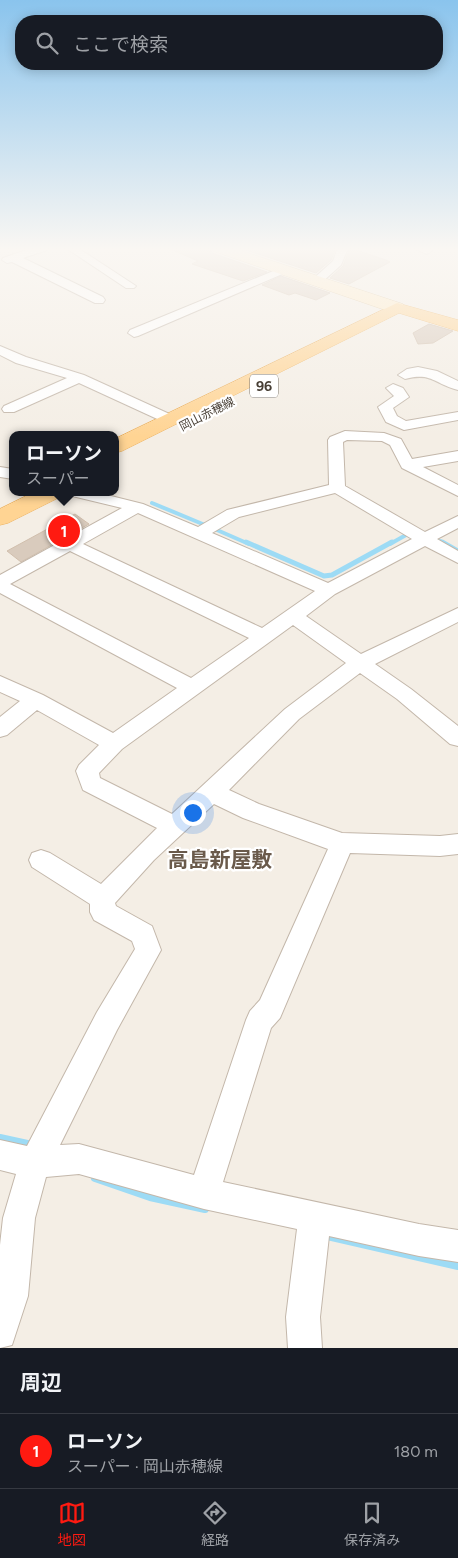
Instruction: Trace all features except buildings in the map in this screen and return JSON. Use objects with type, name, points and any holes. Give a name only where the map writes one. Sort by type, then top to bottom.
[{"type":"main road","points":[[404,311],[458,326]]},
{"type":"main road","points":[[404,311],[458,332]]},
{"type":"main road","name":"岡山赤穂線","points":[[119,445],[404,311]]},
{"type":"main road","name":"岡山赤穂線","points":[[119,457],[404,311]]},
{"type":"main road","points":[[0,505],[18,496]]},
{"type":"main road","points":[[0,518],[44,496]]},
{"type":"street","points":[[134,332],[185,311]]},
{"type":"street","points":[[0,346],[21,360],[79,378],[171,420]]},
{"type":"street","points":[[404,375],[413,370],[422,370],[458,386]]},
{"type":"street","points":[[9,409],[79,378]]},
{"type":"street","points":[[393,388],[398,391],[402,398],[385,407],[391,419],[404,426],[458,416]]},
{"type":"street","points":[[336,488],[335,440],[345,435],[384,437],[396,442],[407,465],[458,492]]},
{"type":"street","points":[[407,465],[458,456]]},
{"type":"street","points":[[200,533],[234,513],[336,488],[458,558]]},
{"type":"street","points":[[91,496],[137,507],[330,590]]},
{"type":"street","points":[[0,584],[137,507]]},
{"type":"street","points":[[174,826],[91,784],[87,771],[114,743],[330,590],[458,521]]},
{"type":"street","points":[[70,544],[264,637]]},
{"type":"street","points":[[0,584],[192,687]]},
{"type":"street","points":[[0,1333],[12,1296],[19,1218],[34,1163],[107,1021],[148,950],[143,934],[103,912],[103,899],[174,826],[292,714],[360,664],[458,614]]},
{"type":"street","points":[[293,616],[404,694],[458,738]]},
{"type":"street","points":[[0,683],[36,700],[114,743]]},
{"type":"street","points":[[0,729],[36,700]]},
{"type":"street","points":[[212,792],[251,811],[308,833],[342,843],[440,846],[458,844]]},
{"type":"street","points":[[204,1193],[260,1020],[270,1009],[342,843]]},
{"type":"street","points":[[41,860],[103,899]]},
{"type":"street","points":[[0,1155],[34,1163],[78,1159],[204,1193],[314,1228],[458,1246]]},
{"type":"street","points":[[305,1348],[303,1317],[314,1228]]},
{"type":"waterway","points":[[152,503],[205,525]]},
{"type":"waterway","points":[[217,530],[249,544]]},
{"type":"waterway","points":[[390,544],[406,535]]},
{"type":"waterway","points":[[440,541],[445,544]]},
{"type":"waterway","points":[[246,542],[324,576],[332,575],[392,542]]},
{"type":"waterway","points":[[442,542],[458,551]]},
{"type":"waterway","points":[[0,1138],[32,1145]]},
{"type":"waterway","points":[[95,1178],[150,1197],[205,1209]]},
{"type":"waterway","points":[[323,1235],[458,1266]]},
{"type":"place","name":"ローソン","points":[[64,531]]},
{"type":"district","name":"高島新屋敷","points":[[220,859]]}]
